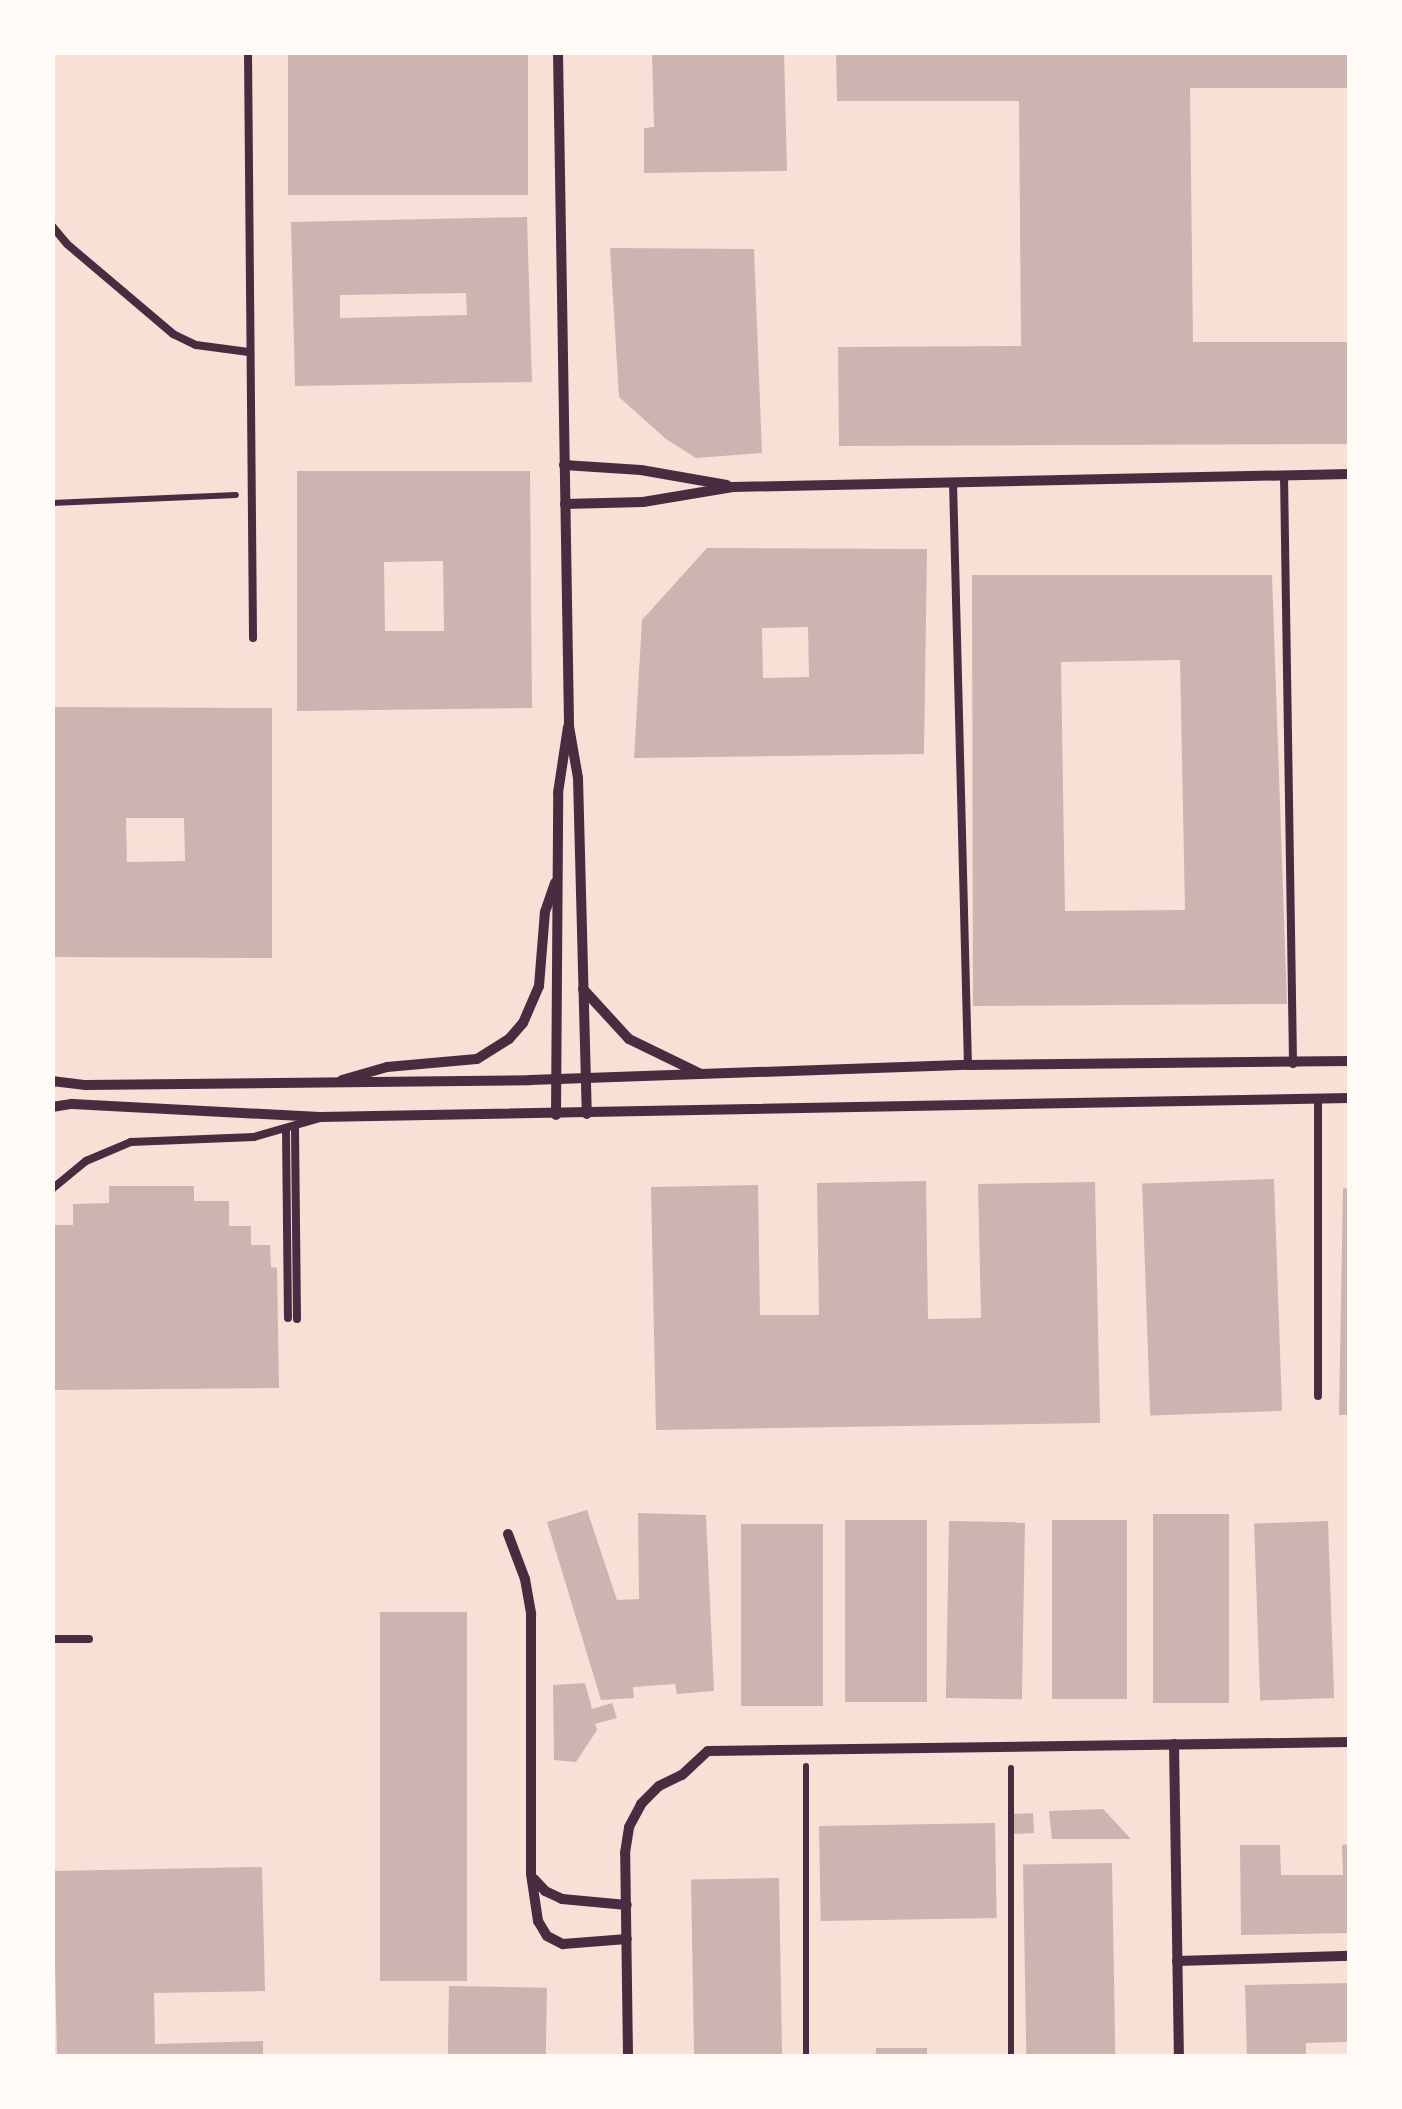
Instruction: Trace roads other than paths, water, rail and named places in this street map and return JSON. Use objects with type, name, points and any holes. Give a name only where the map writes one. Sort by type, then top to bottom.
[{"type":"street","points":[[558,52],[568,726],[578,778],[587,1114]]},
{"type":"street","points":[[564,465],[642,470],[733,487]]},
{"type":"street","points":[[565,504],[642,502],[733,487],[1349,474]]},
{"type":"street","points":[[556,1115],[559,776],[568,726]]},
{"type":"street","points":[[337,1082],[387,1067],[477,1059],[509,1039],[522,1024],[540,986],[545,912],[557,878]]},
{"type":"street","points":[[583,989],[629,1038],[706,1076]]},
{"type":"street","points":[[52,1080],[86,1085],[586,1079],[968,1065],[1350,1061]]},
{"type":"street","points":[[52,1107],[72,1104],[320,1118],[1350,1098]]},
{"type":"street","points":[[508,1534],[526,1578],[531,1614],[531,1874],[538,1921],[547,1936],[563,1944],[626,1939]]},
{"type":"street","points":[[628,2056],[629,1828],[641,1804],[659,1786],[682,1775],[708,1751],[1350,1742]]},
{"type":"street","points":[[1174,1744],[1178,2056]]},
{"type":"street","points":[[531,1874],[545,1892],[562,1899],[626,1905]]},
{"type":"street","points":[[1177,1961],[1350,1956]]},
{"type":"lane","points":[[248,52],[254,638]]},
{"type":"lane","points":[[52,226],[67,244],[174,334],[196,344],[249,352]]},
{"type":"lane","points":[[1349,474],[1350,464]]},
{"type":"lane","points":[[1284,475],[1293,1064]]},
{"type":"lane","points":[[953,482],[968,1065]]},
{"type":"lane","points":[[1318,1099],[1318,1396]]},
{"type":"lane","points":[[52,1190],[100,1152],[132,1142],[238,1138],[291,1129],[320,1118]]},
{"type":"lane","points":[[291,1129],[293,1318]]},
{"type":"lane","points":[[52,1639],[89,1640]]}]
